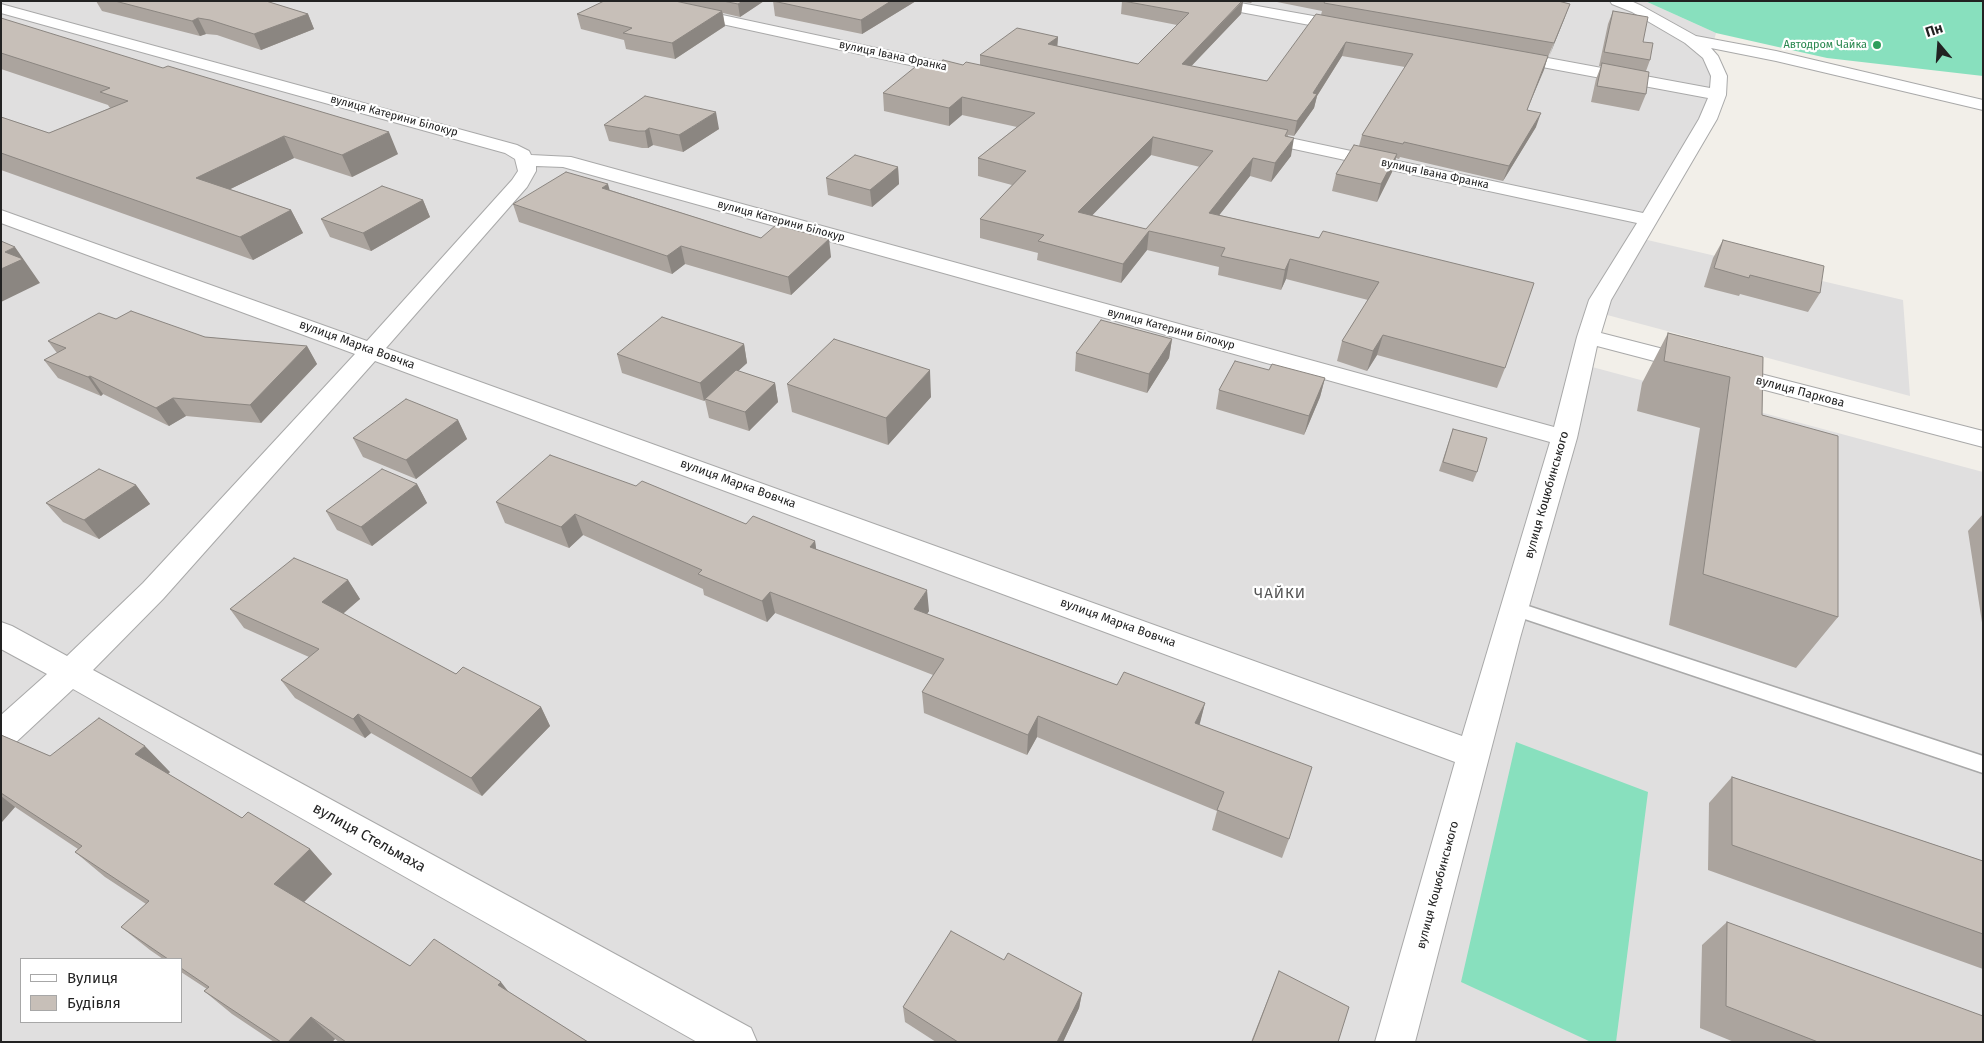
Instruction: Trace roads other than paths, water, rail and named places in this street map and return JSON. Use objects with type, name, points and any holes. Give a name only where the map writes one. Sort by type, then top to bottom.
[{"type":"street","name":"вулиця Івана Франка","points":[[635,1],[986,76]]},
{"type":"street","points":[[1203,1],[1367,30]]},
{"type":"street","name":"вулиця Коцюбинського","points":[[1395,1042],[1473,754],[1564,438],[1588,337],[1600,300],[1708,119],[1718,94],[1720,76],[1710,56],[1691,40],[1627,5]]},
{"type":"street","name":"вулиця Катерини Білокур","points":[[1,8],[511,149],[522,155],[526,161],[564,161],[1564,438]]},
{"type":"street","points":[[1691,40],[1776,56],[1983,105]]},
{"type":"street","points":[[1494,53],[1718,94]]},
{"type":"street","name":"вулиця Івана Франка","points":[[1239,132],[1649,220]]},
{"type":"street","points":[[1,735],[71,672],[153,591],[372,350],[520,183],[527,171],[526,161]]},
{"type":"street","name":"вулиця Марка Вовчка","points":[[1,216],[1473,754]]},
{"type":"street","name":"вулиця Паркова","points":[[1588,337],[1983,439]]},
{"type":"street","name":"вулиця Стельмаха","points":[[1,634],[737,1042]]},
{"type":"lane","points":[[1514,608],[1983,765]]},
{"type":"place","name":"Автодром Чайка","points":[[1877,45]]},
{"type":"district","name":"ЧАЙКИ","points":[[1280,594]]}]
